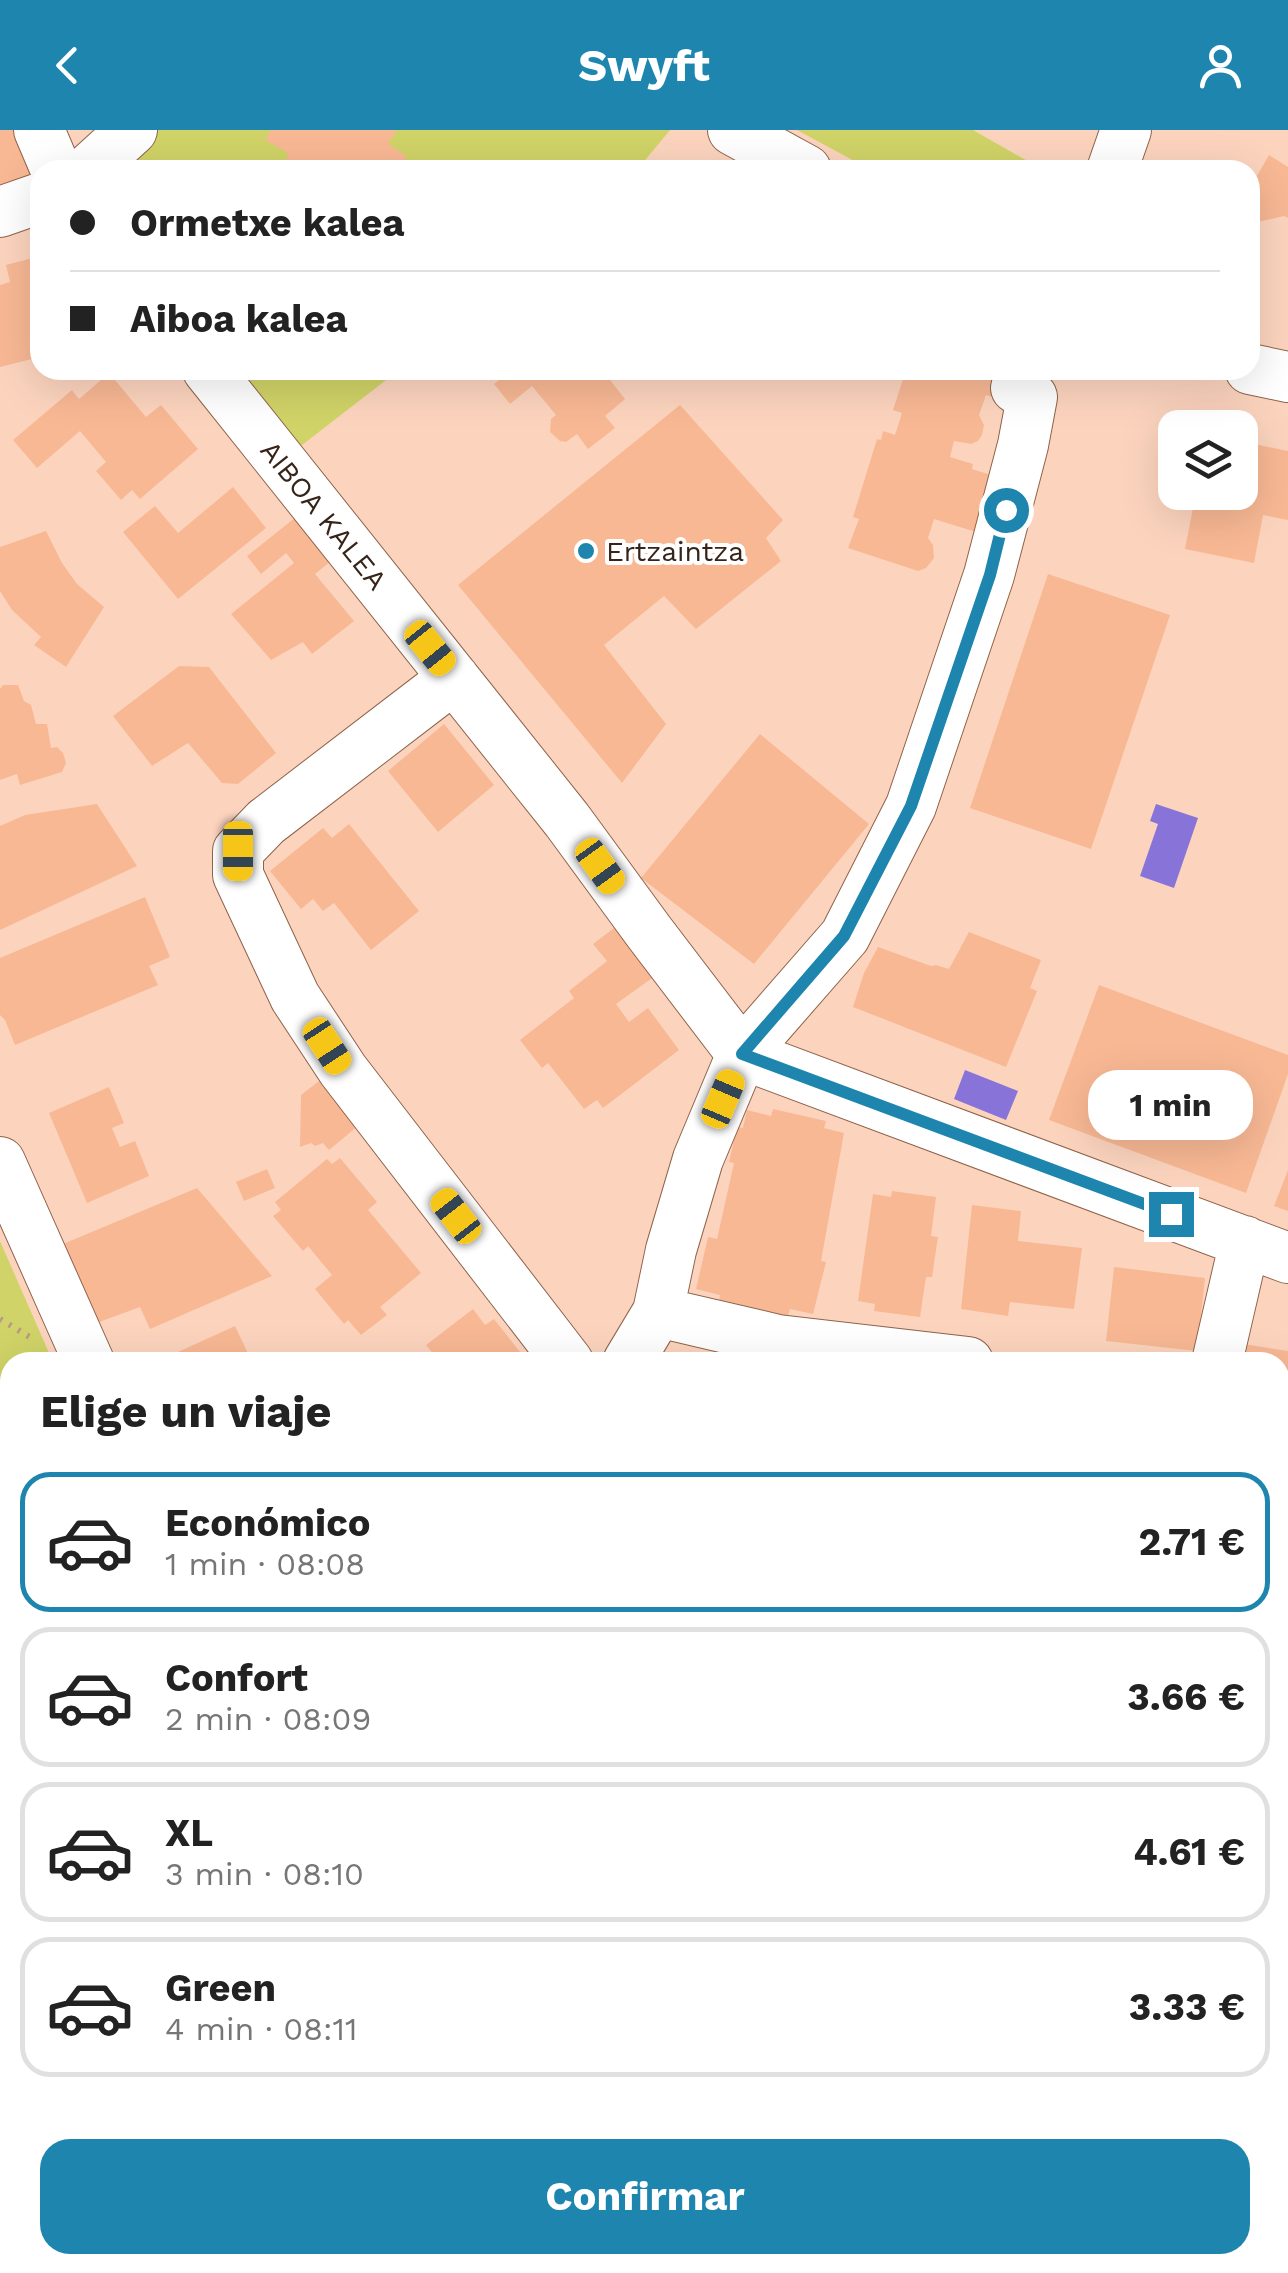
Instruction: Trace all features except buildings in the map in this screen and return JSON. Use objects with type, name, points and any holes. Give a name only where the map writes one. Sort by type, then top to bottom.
[{"type":"street","points":[[39,130],[52,160]]},
{"type":"street","points":[[99,160],[132,130]]},
{"type":"street","points":[[733,130],[788,160]]},
{"type":"street","points":[[1116,160],[1126,130]]},
{"type":"street","points":[[0,212],[30,202]]},
{"type":"street","points":[[1260,371],[1288,377]]},
{"type":"street","name":"AIBOA KALEA","points":[[216,380],[567,820],[742,1054]]},
{"type":"street","points":[[634,1352],[658,1312],[671,1250],[698,1159],[742,1054],[844,936],[911,806],[990,575],[1023,446],[1032,397],[1016,388]]},
{"type":"street","points":[[454,678],[266,822],[238,851],[238,875],[295,996],[343,1070],[560,1352]]},
{"type":"street","points":[[742,1054],[1266,1250],[1220,1352]]},
{"type":"street","points":[[0,1162],[85,1352]]},
{"type":"street","points":[[658,1312],[778,1340],[882,1352]]},
{"type":"shaded area","points":[[158,130],[670,130],[645,160],[120,160]]},
{"type":"shaded area","points":[[797,130],[973,130],[1026,160],[852,160]]},
{"type":"shaded area","points":[[237,380],[386,380],[293,452]]},
{"type":"shaded area","points":[[1156,804],[1198,818],[1174,888],[1140,876],[1158,824],[1150,821]]},
{"type":"shaded area","points":[[965,1070],[1018,1091],[1006,1120],[954,1099]]},
{"type":"shaded area","points":[[0,1241],[49,1352],[0,1352]]},
{"type":"place","name":"Ertzaintza","points":[[586,551]]},
{"type":"route","points":[[1006,510],[990,575],[911,806],[844,936],[742,1054],[1171,1214]]}]
